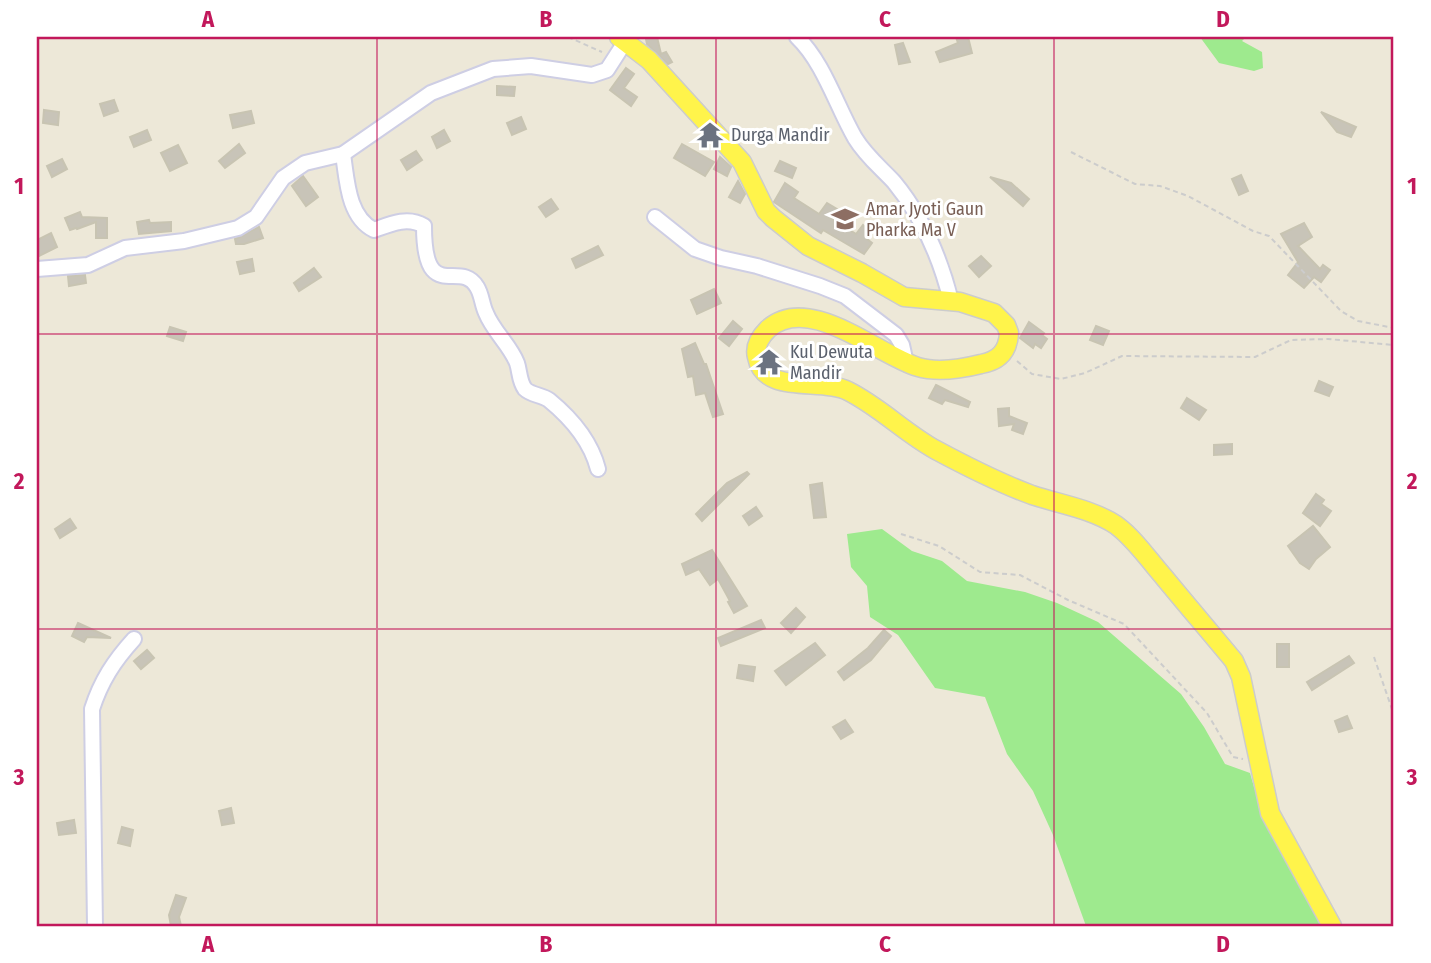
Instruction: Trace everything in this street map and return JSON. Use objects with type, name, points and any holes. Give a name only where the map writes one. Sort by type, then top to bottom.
[{"type":"main road","points":[[622,43],[649,60],[742,162],[766,211],[782,225],[827,257],[862,273],[904,298],[951,301],[978,307],[1000,317],[1009,332],[1005,352],[985,364],[960,368],[930,369],[906,363],[835,325],[796,319],[775,323],[757,345],[756,355],[760,366],[772,378],[786,383],[825,384],[847,390],[935,450],[1029,494],[1089,513],[1115,525],[1135,542],[1234,661],[1241,677],[1270,813],[1332,926]]},
{"type":"street","points":[[797,37],[814,59],[867,156],[892,181],[913,207],[926,229],[951,301]]},
{"type":"street","points":[[37,269],[88,265],[125,248],[184,241],[237,228],[256,217],[283,178],[305,163],[343,154],[430,93],[493,69],[531,66],[592,75],[607,70],[622,43]]},
{"type":"street","points":[[343,154],[350,198],[362,224],[374,230],[403,221],[417,222],[424,226],[426,261],[436,273],[471,279],[478,288],[486,314],[517,364],[520,382],[528,392],[547,398],[575,426],[594,451],[598,469]]},
{"type":"street","points":[[655,217],[695,249],[757,266],[845,296],[896,335],[902,345],[906,363]]},
{"type":"street","points":[[95,926],[92,709],[99,686],[111,665],[134,639]]},
{"type":"path","points":[[568,37],[600,52],[622,43]]},
{"type":"path","points":[[1071,152],[1135,184],[1160,186],[1188,196],[1253,232],[1269,236],[1341,312],[1358,321],[1394,328]]},
{"type":"path","points":[[1005,352],[1032,374],[1061,379],[1085,373],[1122,356],[1255,356],[1291,340],[1328,339],[1394,345]]},
{"type":"path","points":[[901,534],[939,545],[980,572],[1020,575],[1068,600],[1124,624],[1207,713],[1233,757],[1258,762]]},
{"type":"path","points":[[1374,657],[1394,715]]},
{"type":"green space","points":[[1200,37],[1246,37],[1242,41],[1262,52],[1263,68],[1254,71],[1219,63]]},
{"type":"green space","points":[[882,529],[912,551],[942,561],[967,581],[1025,592],[1098,622],[1181,694],[1225,764],[1250,773],[1272,833],[1322,926],[1086,926],[1053,835],[1033,791],[1007,754],[985,697],[935,688],[898,635],[870,617],[867,586],[851,567],[847,534]]},
{"type":"building","points":[[657,37],[661,54],[666,52],[672,62],[668,64],[647,44],[646,39]]},
{"type":"building","points":[[956,37],[968,37],[972,53],[940,62],[936,52],[958,43]]},
{"type":"building","points":[[903,43],[910,62],[899,64],[895,45]]},
{"type":"building","points":[[626,68],[634,74],[624,88],[637,97],[631,106],[610,90]]},
{"type":"building","points":[[497,86],[515,87],[514,96],[497,95]]},
{"type":"building","points":[[114,100],[118,111],[104,116],[100,104]]},
{"type":"building","points":[[44,110],[59,112],[58,125],[43,123]]},
{"type":"building","points":[[251,111],[254,123],[233,128],[230,115]]},
{"type":"building","points":[[1321,112],[1356,127],[1351,137],[1337,132]]},
{"type":"building","points":[[521,117],[526,129],[512,135],[507,123]]},
{"type":"building","points":[[147,130],[151,140],[134,147],[130,137]]},
{"type":"building","points":[[444,130],[450,141],[437,148],[432,137]]},
{"type":"building","points":[[239,144],[245,153],[225,168],[219,161]]},
{"type":"building","points":[[682,144],[714,162],[705,176],[674,158]]},
{"type":"building","points":[[178,145],[187,163],[170,171],[161,153]]},
{"type":"building","points":[[416,151],[422,160],[407,170],[401,160]]},
{"type":"building","points":[[720,157],[731,167],[727,176],[714,169]]},
{"type":"building","points":[[62,159],[67,169],[52,177],[47,166]]},
{"type":"building","points":[[780,161],[796,168],[792,178],[775,171]]},
{"type":"building","points":[[1241,175],[1248,191],[1239,195],[1232,179]]},
{"type":"building","points":[[303,176],[318,197],[306,206],[292,186]]},
{"type":"building","points":[[990,177],[1011,183],[1029,199],[1023,206]]},
{"type":"building","points":[[738,181],[745,194],[740,203],[729,197]]},
{"type":"building","points":[[785,183],[798,192],[794,198],[819,214],[827,203],[837,209],[831,218],[856,234],[863,225],[871,233],[867,239],[872,243],[864,254],[823,230],[821,233],[774,202]]},
{"type":"building","points":[[551,199],[558,209],[546,217],[539,207]]},
{"type":"building","points":[[80,212],[82,217],[107,218],[107,238],[96,238],[96,222],[70,230],[65,218]]},
{"type":"building","points":[[149,220],[150,223],[171,222],[171,231],[139,234],[137,222]]},
{"type":"building","points":[[1304,223],[1312,237],[1298,246],[1320,269],[1323,265],[1330,270],[1321,282],[1314,277],[1304,288],[1288,275],[1298,262],[1281,234]]},
{"type":"building","points":[[259,227],[263,238],[236,244],[235,239]]},
{"type":"building","points":[[51,233],[57,247],[39,256],[37,240]]},
{"type":"building","points":[[598,246],[603,255],[576,268],[572,259]]},
{"type":"building","points":[[981,256],[991,266],[979,277],[969,266]]},
{"type":"building","points":[[252,259],[254,271],[240,274],[237,262]]},
{"type":"building","points":[[314,268],[321,277],[299,291],[294,283]]},
{"type":"building","points":[[85,275],[86,283],[69,286],[68,276]]},
{"type":"building","points":[[714,289],[721,303],[697,314],[691,300]]},
{"type":"building","points":[[733,321],[742,329],[729,346],[719,338]]},
{"type":"building","points":[[1029,322],[1044,333],[1042,335],[1047,339],[1041,348],[1035,344],[1033,348],[1020,338]]},
{"type":"building","points":[[1096,326],[1109,331],[1103,345],[1090,340]]},
{"type":"building","points":[[170,327],[186,332],[183,341],[167,336]]},
{"type":"building","points":[[695,343],[706,364],[723,414],[713,417],[705,393],[696,395],[693,376],[688,377],[682,349]]},
{"type":"building","points":[[1319,381],[1333,387],[1329,396],[1315,391]]},
{"type":"building","points":[[936,385],[970,402],[968,407],[945,400],[942,404],[929,398]]},
{"type":"building","points":[[1187,398],[1206,410],[1199,420],[1181,408]]},
{"type":"building","points":[[1009,408],[1009,416],[1027,423],[1023,434],[1012,430],[1014,424],[999,426],[998,409]]},
{"type":"building","points":[[1232,444],[1232,454],[1214,455],[1214,445]]},
{"type":"building","points":[[747,472],[749,474],[702,521],[696,514],[727,483]]},
{"type":"building","points":[[822,483],[826,517],[814,518],[810,485]]},
{"type":"building","points":[[1316,494],[1324,500],[1321,504],[1331,511],[1320,526],[1303,513]]},
{"type":"building","points":[[756,507],[762,516],[749,525],[743,516]]},
{"type":"building","points":[[70,519],[76,528],[60,538],[55,529]]},
{"type":"building","points":[[1313,526],[1330,547],[1309,569],[1300,563],[1288,546]]},
{"type":"building","points":[[712,550],[747,606],[734,613],[718,579],[710,585],[699,569],[686,575],[682,564]]},
{"type":"building","points":[[796,608],[805,617],[791,633],[781,623]]},
{"type":"building","points":[[761,620],[765,628],[721,646],[718,638]]},
{"type":"building","points":[[78,623],[111,638],[87,637],[84,642],[72,636]]},
{"type":"building","points":[[884,630],[891,636],[871,660],[844,680],[838,672],[868,648]]},
{"type":"building","points":[[815,643],[825,655],[786,685],[775,671]]},
{"type":"building","points":[[1277,644],[1289,644],[1289,667],[1277,667]]},
{"type":"building","points":[[147,650],[154,658],[141,669],[134,661]]},
{"type":"building","points":[[1349,656],[1354,663],[1312,690],[1307,682]]},
{"type":"building","points":[[739,665],[755,667],[753,681],[737,678]]},
{"type":"building","points":[[1347,716],[1352,728],[1339,732],[1335,721]]},
{"type":"building","points":[[845,720],[853,732],[841,739],[833,727]]},
{"type":"building","points":[[231,808],[234,823],[222,825],[219,811]]},
{"type":"building","points":[[74,820],[76,833],[59,835],[57,823]]},
{"type":"building","points":[[122,827],[133,830],[130,846],[118,843]]},
{"type":"building","points":[[176,895],[186,898],[179,917],[181,926],[171,926],[169,915]]},
{"type":"place","name":"Durga Mandir","points":[[710,135]]},
{"type":"place","name":"Amar Jyoti Gaun Pharka Ma V","points":[[845,219]]},
{"type":"place","name":"Kul Dewuta Mandir","points":[[769,362]]}]
